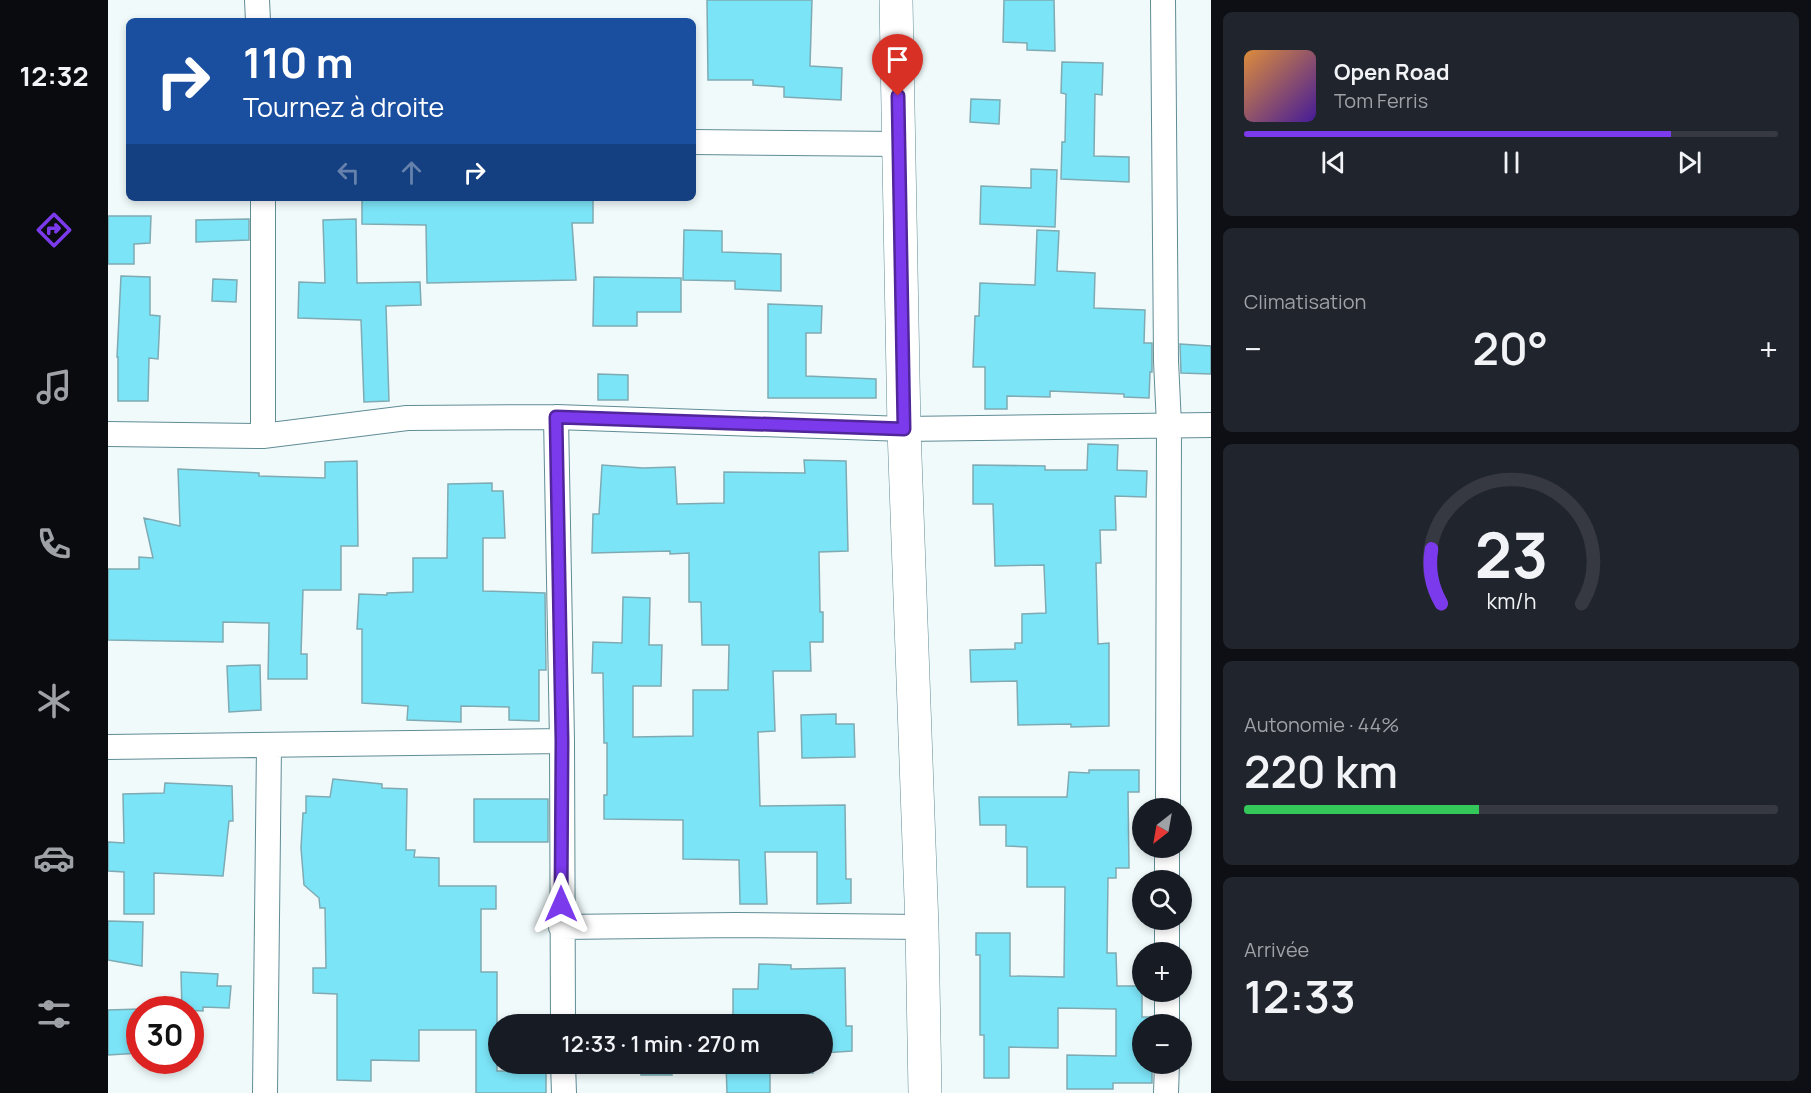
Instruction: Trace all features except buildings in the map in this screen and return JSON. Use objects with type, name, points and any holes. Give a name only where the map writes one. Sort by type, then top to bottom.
[{"type":"street","points":[[257,0],[258,18]]},
{"type":"street","points":[[896,0],[904,429],[922,927],[925,1093]]},
{"type":"street","points":[[1163,0],[1166,361],[1169,425],[1168,798]]},
{"type":"street","points":[[696,142],[900,144]]},
{"type":"street","points":[[263,201],[263,436]]},
{"type":"street","points":[[108,434],[263,436],[407,418],[556,417],[904,429],[1211,425]]},
{"type":"street","points":[[556,417],[562,741],[563,1014]]},
{"type":"street","points":[[108,747],[562,741]]},
{"type":"street","points":[[265,1093],[269,745]]},
{"type":"street","points":[[561,927],[736,925],[922,927]]},
{"type":"street","points":[[563,1074],[564,1093]]},
{"type":"street","points":[[1166,1093],[1167,1074]]},
{"type":"route","points":[[561,904],[562,741],[556,417],[904,429],[898,96]]}]
